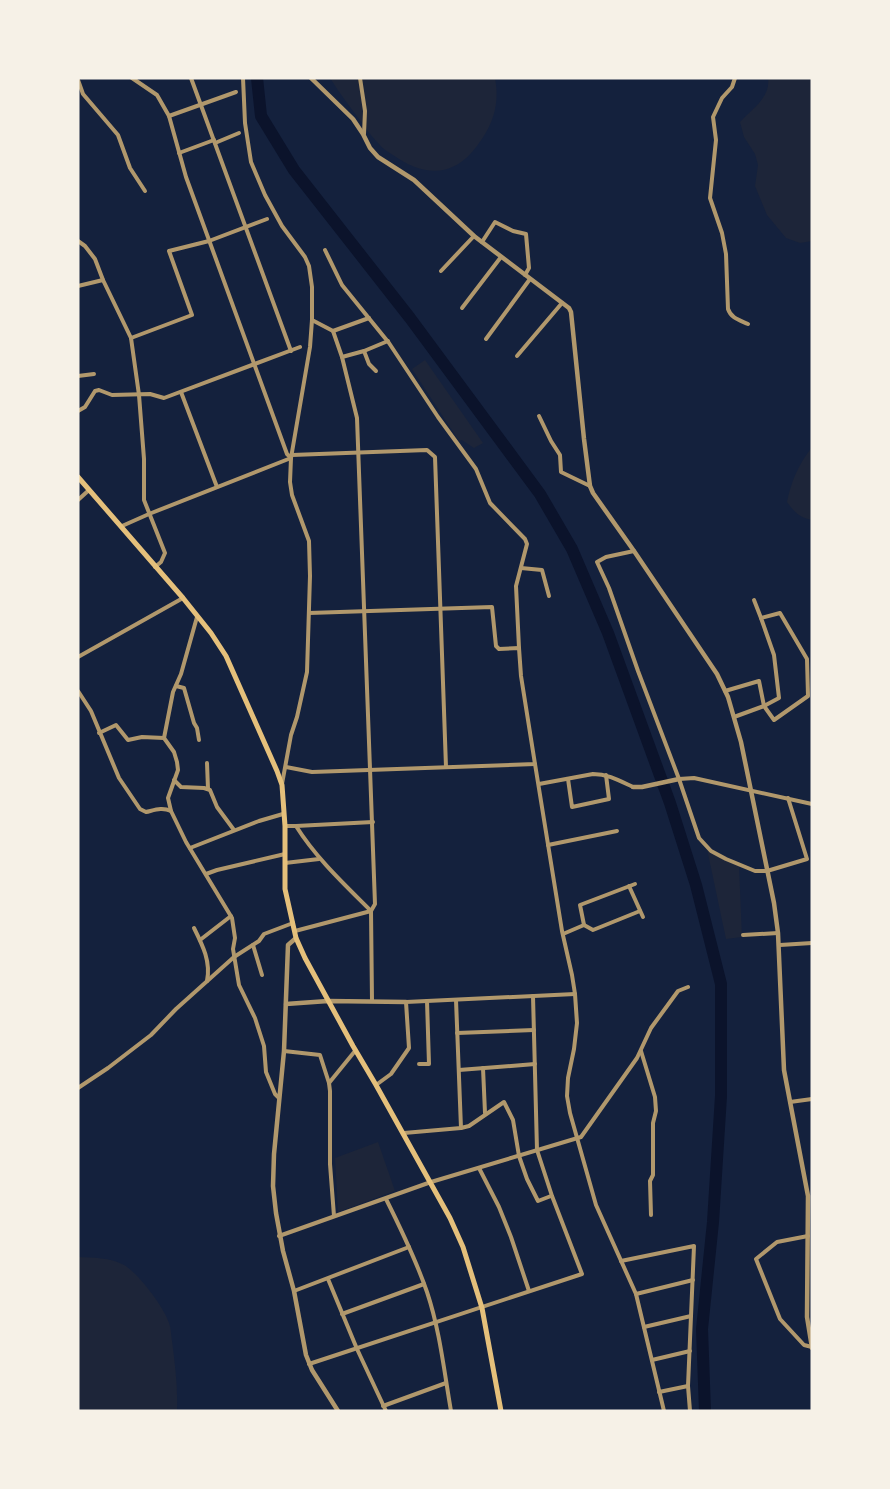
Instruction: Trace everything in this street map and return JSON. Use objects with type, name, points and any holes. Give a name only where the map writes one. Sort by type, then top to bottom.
[{"type":"main road","points":[[78,477],[183,598],[226,656],[282,785],[285,826],[285,890],[297,938],[328,1001],[404,1134],[450,1218],[463,1247],[482,1308],[501,1411]]},
{"type":"street","points":[[132,78],[157,95],[169,116],[186,177],[209,241],[287,454],[292,456]]},
{"type":"street","points":[[191,78],[291,351]]},
{"type":"street","points":[[243,78],[245,123],[251,162],[282,226],[305,257],[309,266],[312,287],[310,347],[292,456],[290,482],[292,495],[309,541],[307,672],[291,735],[282,785]]},
{"type":"street","points":[[311,78],[342,106],[378,157],[414,180],[474,236],[572,312],[590,486],[717,674],[741,742],[780,945],[784,1070],[810,1196],[807,1317],[812,1348],[804,1345],[780,1319],[756,1259],[777,1242],[808,1236]]},
{"type":"street","points":[[360,78],[365,111],[363,134]]},
{"type":"street","points":[[735,78],[732,87],[722,98],[713,117],[716,140],[710,198],[722,233],[726,254],[728,309],[735,319],[747,324]]},
{"type":"street","points":[[78,80],[83,94],[118,135],[130,168],[145,191]]},
{"type":"street","points":[[169,116],[236,92]]},
{"type":"street","points":[[179,153],[238,133]]},
{"type":"street","points":[[131,338],[192,315],[169,251],[209,241],[267,219]]},
{"type":"street","points":[[482,242],[495,222],[513,231],[526,234],[529,268],[525,275]]},
{"type":"street","points":[[441,271],[474,236]]},
{"type":"street","points":[[78,241],[95,259],[131,338],[139,395],[144,459],[144,500],[165,554],[155,567]]},
{"type":"street","points":[[326,250],[342,285],[388,341],[438,417],[476,469],[490,503],[525,538],[527,544],[515,596],[520,676],[575,994],[577,1023],[567,1096],[596,1204],[636,1294],[664,1411]]},
{"type":"street","points":[[462,308],[501,257]]},
{"type":"street","points":[[486,339],[530,279]]},
{"type":"street","points":[[78,286],[103,280]]},
{"type":"street","points":[[517,356],[562,303]]},
{"type":"street","points":[[333,331],[369,318]]},
{"type":"street","points":[[312,320],[333,331],[357,418],[373,822],[375,904],[371,911],[372,1001]]},
{"type":"street","points":[[342,357],[388,341]]},
{"type":"street","points":[[78,411],[85,407],[99,390],[112,395],[150,394],[164,398],[300,347]]},
{"type":"street","points":[[364,351],[369,364],[376,371]]},
{"type":"street","points":[[78,376],[94,374]]},
{"type":"street","points":[[181,392],[217,487]]},
{"type":"street","points":[[539,416],[560,455],[561,472],[590,486]]},
{"type":"street","points":[[122,526],[292,456],[427,450],[435,457],[446,768]]},
{"type":"street","points":[[78,500],[90,490]]},
{"type":"street","points":[[634,551],[606,557],[597,562],[609,588],[699,838],[711,851],[755,871],[767,871],[807,859],[788,798]]},
{"type":"street","points":[[521,568],[542,570],[549,596]]},
{"type":"street","points":[[78,657],[183,598]]},
{"type":"street","points":[[734,717],[779,698],[774,655],[754,600]]},
{"type":"street","points":[[309,613],[492,607],[496,646],[499,649],[519,648]]},
{"type":"street","points":[[725,692],[759,681],[764,706],[774,720],[808,696],[807,659],[780,613],[761,618]]},
{"type":"street","points":[[197,616],[181,674],[173,693],[164,738],[174,752],[178,770],[168,798],[171,811],[190,848],[231,916],[239,985],[255,1018],[264,1046],[266,1072],[275,1094],[280,1098]]},
{"type":"street","points":[[176,686],[184,688],[199,740]]},
{"type":"street","points":[[78,691],[91,711],[119,778],[140,809],[146,812],[166,808],[171,811]]},
{"type":"street","points":[[99,733],[116,725],[128,740],[142,737],[164,738]]},
{"type":"street","points":[[207,763],[208,789],[217,807],[234,830]]},
{"type":"street","points":[[286,767],[312,772],[535,764]]},
{"type":"street","points":[[539,784],[593,774],[606,775],[633,787],[694,778],[812,804]]},
{"type":"street","points":[[568,779],[572,807],[609,799],[606,775]]},
{"type":"street","points":[[174,780],[181,787],[208,789]]},
{"type":"street","points":[[190,848],[283,814]]},
{"type":"street","points":[[285,826],[373,822]]},
{"type":"street","points":[[296,826],[320,859],[371,911]]},
{"type":"street","points":[[548,845],[617,831]]},
{"type":"street","points":[[206,874],[285,854]]},
{"type":"street","points":[[285,863],[320,859]]},
{"type":"street","points":[[635,884],[580,905],[584,925],[593,930],[640,911]]},
{"type":"street","points":[[629,886],[643,917]]},
{"type":"street","points":[[295,931],[371,911]]},
{"type":"street","points":[[200,940],[231,916]]},
{"type":"street","points":[[78,1088],[151,1035],[176,1009],[234,957],[254,945],[264,934],[293,923]]},
{"type":"street","points":[[563,934],[584,925]]},
{"type":"street","points":[[194,928],[206,953],[207,981]]},
{"type":"street","points":[[743,935],[778,933]]},
{"type":"street","points":[[297,938],[288,945],[284,1051],[273,1186],[279,1236],[294,1291],[306,1355],[309,1364],[338,1411]]},
{"type":"street","points":[[780,945],[812,943]]},
{"type":"street","points":[[254,945],[262,975]]},
{"type":"street","points":[[279,1236],[430,1182],[578,1139],[637,1058],[651,1028],[678,991],[688,987]]},
{"type":"street","points":[[286,1004],[328,1001],[406,1002],[575,994]]},
{"type":"street","points":[[309,1364],[582,1274],[537,1150],[533,996]]},
{"type":"street","points":[[456,1000],[461,1128]]},
{"type":"street","points":[[419,1064],[429,1064],[427,1001]]},
{"type":"street","points":[[376,1085],[391,1074],[409,1048],[406,1002]]},
{"type":"street","points":[[457,1033],[534,1030]]},
{"type":"street","points":[[284,1051],[320,1055],[329,1083],[330,1164],[334,1216]]},
{"type":"street","points":[[329,1083],[356,1051]]},
{"type":"street","points":[[640,1051],[655,1097],[656,1111],[653,1123],[653,1175],[650,1181],[651,1215]]},
{"type":"street","points":[[459,1070],[535,1064]]},
{"type":"street","points":[[483,1068],[485,1114]]},
{"type":"street","points":[[789,1102],[812,1099]]},
{"type":"street","points":[[404,1134],[469,1126],[504,1102],[513,1120],[519,1156],[527,1179],[538,1200],[552,1196]]},
{"type":"street","points":[[479,1168],[499,1207],[529,1291]]},
{"type":"street","points":[[386,1199],[424,1284],[436,1323],[451,1411]]},
{"type":"street","points":[[621,1261],[694,1246],[688,1386],[690,1411]]},
{"type":"street","points":[[294,1291],[409,1247]]},
{"type":"street","points":[[327,1279],[386,1411]]},
{"type":"street","points":[[636,1294],[693,1280]]},
{"type":"street","points":[[342,1314],[424,1284]]},
{"type":"street","points":[[644,1327],[691,1316]]},
{"type":"street","points":[[652,1360],[690,1351]]},
{"type":"street","points":[[383,1406],[446,1383]]},
{"type":"street","points":[[659,1392],[688,1386]]},
{"type":"shaded area","points":[[330,78],[495,78],[496,106],[487,130],[468,156],[448,169],[427,170],[387,152],[366,128]]},
{"type":"shaded area","points":[[768,78],[812,78],[812,241],[800,243],[786,238],[767,215],[755,186],[758,165],[755,154],[744,137],[740,122],[764,97]]},
{"type":"shaded area","points":[[425,360],[483,443],[474,448],[462,440],[459,441],[412,369]]},
{"type":"shaded area","points":[[812,447],[812,520],[798,514],[787,502],[796,473]]},
{"type":"shaded area","points":[[707,849],[739,866],[742,937],[726,939]]},
{"type":"shaded area","points":[[378,1142],[395,1191],[338,1212],[335,1158]]},
{"type":"shaded area","points":[[78,1257],[107,1259],[124,1265],[143,1283],[162,1308],[171,1329],[177,1411],[78,1411]]},
{"type":"waterway","points":[[257,78],[261,116],[294,170],[410,318],[540,494],[572,549],[608,633],[670,803],[696,885],[721,984],[721,1096],[713,1222],[702,1329],[705,1411]]}]
